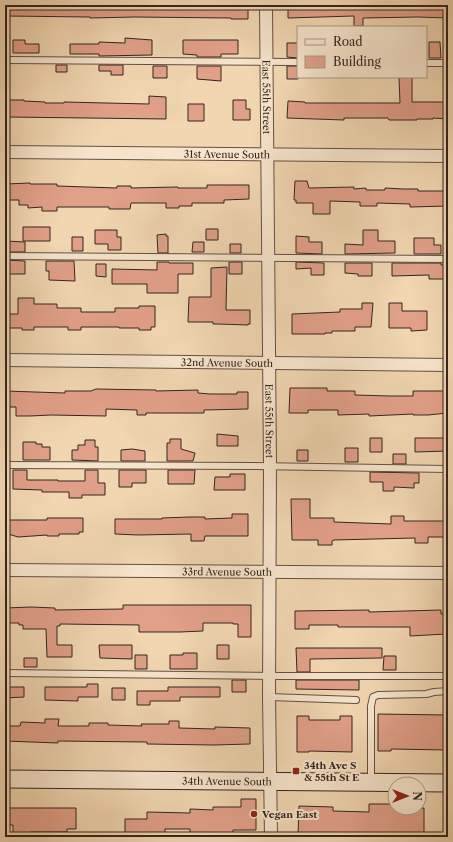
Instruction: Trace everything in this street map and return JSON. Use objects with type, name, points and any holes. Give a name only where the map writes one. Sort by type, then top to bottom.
[{"type":"street","name":"East 55th Street","points":[[266,5],[270,466],[269,697],[271,837]]},
{"type":"street","name":"31st Avenue South","points":[[5,152],[448,156]]},
{"type":"street","name":"32nd Avenue South","points":[[5,360],[448,365]]},
{"type":"street","name":"33rd Avenue South","points":[[5,570],[448,573]]},
{"type":"street","name":"34th Avenue South","points":[[5,779],[271,782],[371,781],[448,783]]},
{"type":"lane","points":[[5,60],[297,62]]},
{"type":"lane","points":[[427,63],[448,63]]},
{"type":"lane","points":[[5,256],[448,259]]},
{"type":"lane","points":[[5,465],[270,466],[448,469]]},
{"type":"lane","points":[[5,673],[270,676],[448,676]]},
{"type":"lane","points":[[371,781],[371,706],[373,697],[378,695],[448,692]]},
{"type":"lane","points":[[269,697],[356,700]]},
{"type":"building","points":[[7,5],[248,5],[248,19],[6,16]]},
{"type":"building","points":[[288,5],[448,5],[448,18],[363,18],[363,26],[354,26],[354,16],[288,18]]},
{"type":"building","points":[[125,38],[152,40],[152,55],[99,56],[99,54],[70,54],[70,44],[99,44],[99,42],[125,43]]},
{"type":"building","points":[[13,40],[25,40],[25,44],[39,44],[39,53],[13,53]]},
{"type":"building","points":[[183,40],[238,40],[238,54],[221,54],[221,57],[197,57],[197,55],[183,54]]},
{"type":"building","points":[[429,42],[440,42],[441,58],[429,58]]},
{"type":"building","points":[[287,43],[297,43],[297,58],[287,57]]},
{"type":"building","points":[[56,65],[67,65],[67,72],[56,72]]},
{"type":"building","points":[[99,65],[123,65],[123,75],[111,75],[111,71],[99,71]]},
{"type":"building","points":[[153,66],[167,66],[167,78],[153,78]]},
{"type":"building","points":[[197,66],[221,66],[221,81],[197,79]]},
{"type":"building","points":[[287,66],[297,66],[298,79],[287,79]]},
{"type":"building","points":[[399,78],[412,78],[412,102],[448,102],[448,119],[433,118],[417,120],[389,120],[388,118],[344,118],[344,120],[287,118],[288,101],[305,103],[400,103]]},
{"type":"building","points":[[149,96],[166,97],[166,119],[8,117],[7,115],[7,100],[24,100],[45,103],[149,104]]},
{"type":"building","points":[[233,100],[246,100],[246,109],[250,109],[250,120],[233,120]]},
{"type":"building","points":[[188,104],[204,104],[204,121],[188,121]]},
{"type":"building","points":[[295,181],[307,181],[309,188],[354,187],[354,189],[366,188],[366,190],[385,190],[385,188],[418,189],[418,191],[448,191],[448,206],[410,207],[410,204],[377,203],[377,206],[360,206],[360,202],[330,201],[330,214],[313,214],[313,203],[296,203],[296,200],[294,200]]},
{"type":"building","points":[[5,184],[57,184],[57,186],[117,188],[117,186],[131,186],[131,188],[207,188],[207,185],[249,185],[249,199],[224,200],[224,203],[192,203],[192,206],[179,206],[179,208],[166,208],[166,203],[131,203],[130,209],[109,209],[109,207],[57,207],[57,211],[42,211],[42,207],[28,208],[28,205],[19,205],[19,200],[5,200]]},
{"type":"building","points":[[23,227],[50,227],[50,241],[23,241]]},
{"type":"building","points":[[206,229],[218,229],[218,240],[206,240]]},
{"type":"building","points":[[95,230],[117,230],[117,237],[121,237],[121,250],[108,250],[108,244],[95,244]]},
{"type":"building","points":[[363,230],[378,230],[378,241],[395,241],[395,253],[345,254],[345,244],[363,245]]},
{"type":"building","points":[[166,234],[166,236],[168,236],[168,253],[158,253],[157,235]]},
{"type":"building","points":[[296,236],[309,237],[309,242],[322,242],[322,254],[296,253]]},
{"type":"building","points":[[72,237],[83,237],[83,251],[72,251]]},
{"type":"building","points":[[414,238],[434,238],[434,245],[441,245],[441,254],[414,254]]},
{"type":"building","points":[[5,241],[25,242],[25,252],[5,252]]},
{"type":"building","points":[[193,242],[204,242],[204,252],[192,252]]},
{"type":"building","points":[[230,244],[241,244],[241,253],[230,253]]},
{"type":"building","points":[[5,260],[25,261],[25,274],[5,274]]},
{"type":"building","points":[[46,261],[74,261],[75,281],[49,280],[49,271],[46,271]]},
{"type":"building","points":[[157,262],[193,263],[193,274],[178,274],[178,293],[147,293],[147,284],[112,284],[112,269],[157,270]]},
{"type":"building","points":[[229,262],[242,262],[242,274],[229,274]]},
{"type":"building","points":[[296,262],[324,263],[324,275],[311,275],[311,268],[296,269]]},
{"type":"building","points":[[345,263],[372,263],[372,276],[358,276],[358,274],[345,273]]},
{"type":"building","points":[[392,263],[441,263],[441,265],[448,265],[448,279],[429,279],[429,275],[392,276]]},
{"type":"building","points":[[96,264],[106,264],[106,277],[96,276]]},
{"type":"building","points":[[227,267],[226,310],[250,310],[250,324],[188,322],[189,297],[211,297],[211,268]]},
{"type":"building","points":[[18,298],[34,298],[34,304],[57,304],[57,308],[81,308],[81,312],[115,312],[115,308],[155,306],[155,327],[151,327],[151,330],[119,327],[81,327],[81,330],[68,330],[68,327],[34,327],[34,330],[5,328],[5,314],[18,314]]},
{"type":"building","points":[[362,303],[373,303],[371,327],[355,327],[355,331],[332,331],[332,333],[325,334],[292,334],[292,314],[340,312],[340,309],[362,309]]},
{"type":"building","points":[[389,303],[402,303],[402,311],[427,311],[427,330],[411,331],[411,328],[389,328]]},
{"type":"building","points":[[290,388],[327,388],[327,391],[355,391],[355,395],[390,396],[413,396],[413,391],[448,391],[448,410],[447,413],[428,415],[338,415],[338,410],[308,410],[308,413],[289,413]]},
{"type":"building","points":[[96,389],[156,391],[198,390],[198,393],[210,394],[237,394],[237,392],[248,392],[248,409],[204,410],[204,413],[146,413],[146,415],[137,415],[137,410],[106,409],[106,416],[16,416],[16,407],[5,407],[5,391],[65,393],[65,391],[91,391]]},
{"type":"building","points":[[217,434],[238,436],[238,446],[217,446]]},
{"type":"building","points":[[370,438],[382,438],[382,452],[370,452]]},
{"type":"building","points":[[415,438],[448,438],[448,451],[415,452]]},
{"type":"building","points":[[170,439],[181,439],[181,449],[195,453],[193,461],[167,461],[167,443],[170,443]]},
{"type":"building","points":[[85,440],[95,440],[95,447],[98,447],[98,461],[72,460],[72,450],[78,450],[78,445],[85,445]]},
{"type":"building","points":[[23,442],[36,442],[36,444],[42,444],[42,447],[50,447],[50,460],[23,460]]},
{"type":"building","points":[[345,448],[358,448],[358,462],[345,462]]},
{"type":"building","points":[[132,449],[145,451],[145,461],[121,461],[121,450]]},
{"type":"building","points":[[297,450],[308,450],[308,461],[297,461]]},
{"type":"building","points":[[393,454],[406,454],[406,464],[393,464]]},
{"type":"building","points":[[13,470],[27,470],[27,480],[85,481],[85,470],[98,470],[98,483],[105,483],[105,495],[82,495],[82,498],[69,498],[69,492],[42,492],[42,490],[13,489]]},
{"type":"building","points":[[119,470],[146,470],[146,483],[132,483],[132,487],[119,487]]},
{"type":"building","points":[[168,470],[195,470],[194,484],[168,484]]},
{"type":"building","points":[[370,472],[419,473],[419,483],[414,483],[414,488],[394,487],[394,491],[383,491],[383,482],[370,482]]},
{"type":"building","points":[[230,474],[245,474],[245,490],[214,490],[215,477],[230,477]]},
{"type":"building","points":[[291,499],[310,499],[310,518],[334,518],[334,522],[391,524],[391,516],[404,516],[404,521],[446,521],[446,526],[448,526],[448,537],[428,537],[428,543],[415,543],[415,538],[334,540],[332,541],[332,545],[318,545],[318,540],[292,540]]},
{"type":"building","points":[[232,514],[248,514],[248,536],[205,536],[204,541],[191,541],[191,534],[115,534],[115,519],[162,519],[189,517],[205,517],[205,519],[232,518]]},
{"type":"building","points":[[47,518],[83,518],[83,532],[79,532],[79,534],[59,534],[59,536],[47,535],[18,537],[5,533],[5,520],[47,520]]},
{"type":"building","points":[[123,605],[251,605],[251,637],[238,637],[238,624],[233,623],[203,623],[203,631],[180,632],[139,632],[139,625],[60,624],[60,626],[57,626],[57,645],[72,645],[72,657],[47,657],[46,629],[23,629],[23,625],[19,625],[19,623],[5,623],[5,608],[31,607],[55,608],[55,610],[123,609]]},
{"type":"building","points":[[369,610],[369,612],[441,610],[441,614],[446,614],[446,634],[410,636],[410,627],[338,627],[338,625],[309,625],[309,629],[295,629],[295,611]]},
{"type":"building","points":[[99,645],[132,645],[132,659],[100,658]]},
{"type":"building","points":[[217,645],[229,645],[229,659],[217,659]]},
{"type":"building","points":[[296,648],[382,648],[382,658],[310,659],[310,672],[297,672]]},
{"type":"building","points":[[183,653],[197,653],[197,669],[170,669],[170,655],[183,655]]},
{"type":"building","points":[[135,655],[147,655],[147,669],[135,669]]},
{"type":"building","points":[[384,656],[396,656],[396,670],[383,670]]},
{"type":"building","points":[[24,658],[37,658],[37,667],[24,667]]},
{"type":"building","points":[[232,680],[246,680],[246,692],[232,692]]},
{"type":"building","points":[[296,680],[359,680],[359,690],[296,689]]},
{"type":"building","points":[[87,684],[98,684],[98,697],[78,697],[78,701],[45,700],[45,687],[87,687]]},
{"type":"building","points":[[5,687],[24,687],[24,697],[5,698]]},
{"type":"building","points":[[168,687],[220,687],[220,697],[180,697],[180,701],[150,701],[150,705],[137,705],[137,691],[168,691]]},
{"type":"building","points":[[112,688],[125,688],[125,700],[112,700]]},
{"type":"building","points":[[378,714],[448,715],[448,750],[391,749],[391,751],[378,751]]},
{"type":"building","points":[[297,716],[309,716],[309,720],[340,720],[340,716],[352,716],[352,752],[297,752]]},
{"type":"building","points":[[45,719],[59,719],[58,726],[89,726],[89,723],[108,723],[108,725],[142,726],[141,724],[169,724],[169,721],[179,721],[179,728],[250,728],[250,744],[214,745],[147,744],[147,742],[58,741],[58,743],[5,741],[5,726],[20,726],[21,722],[45,723]]},
{"type":"building","points":[[241,799],[256,799],[256,830],[233,830],[233,837],[190,837],[190,829],[165,829],[165,834],[125,833],[125,819],[147,819],[147,812],[190,813],[190,809],[213,810],[213,807],[241,807]]},
{"type":"building","points":[[369,804],[387,804],[387,816],[424,816],[424,837],[298,837],[299,806],[333,807],[333,811],[369,812]]},
{"type":"building","points":[[5,808],[76,808],[76,829],[67,829],[67,832],[31,832],[31,837],[13,837],[13,825],[5,825]]},
{"type":"place","name":"34th Ave S & 55th St E","points":[[296,771]]},
{"type":"place","name":"Vegan East","points":[[254,814]]}]
